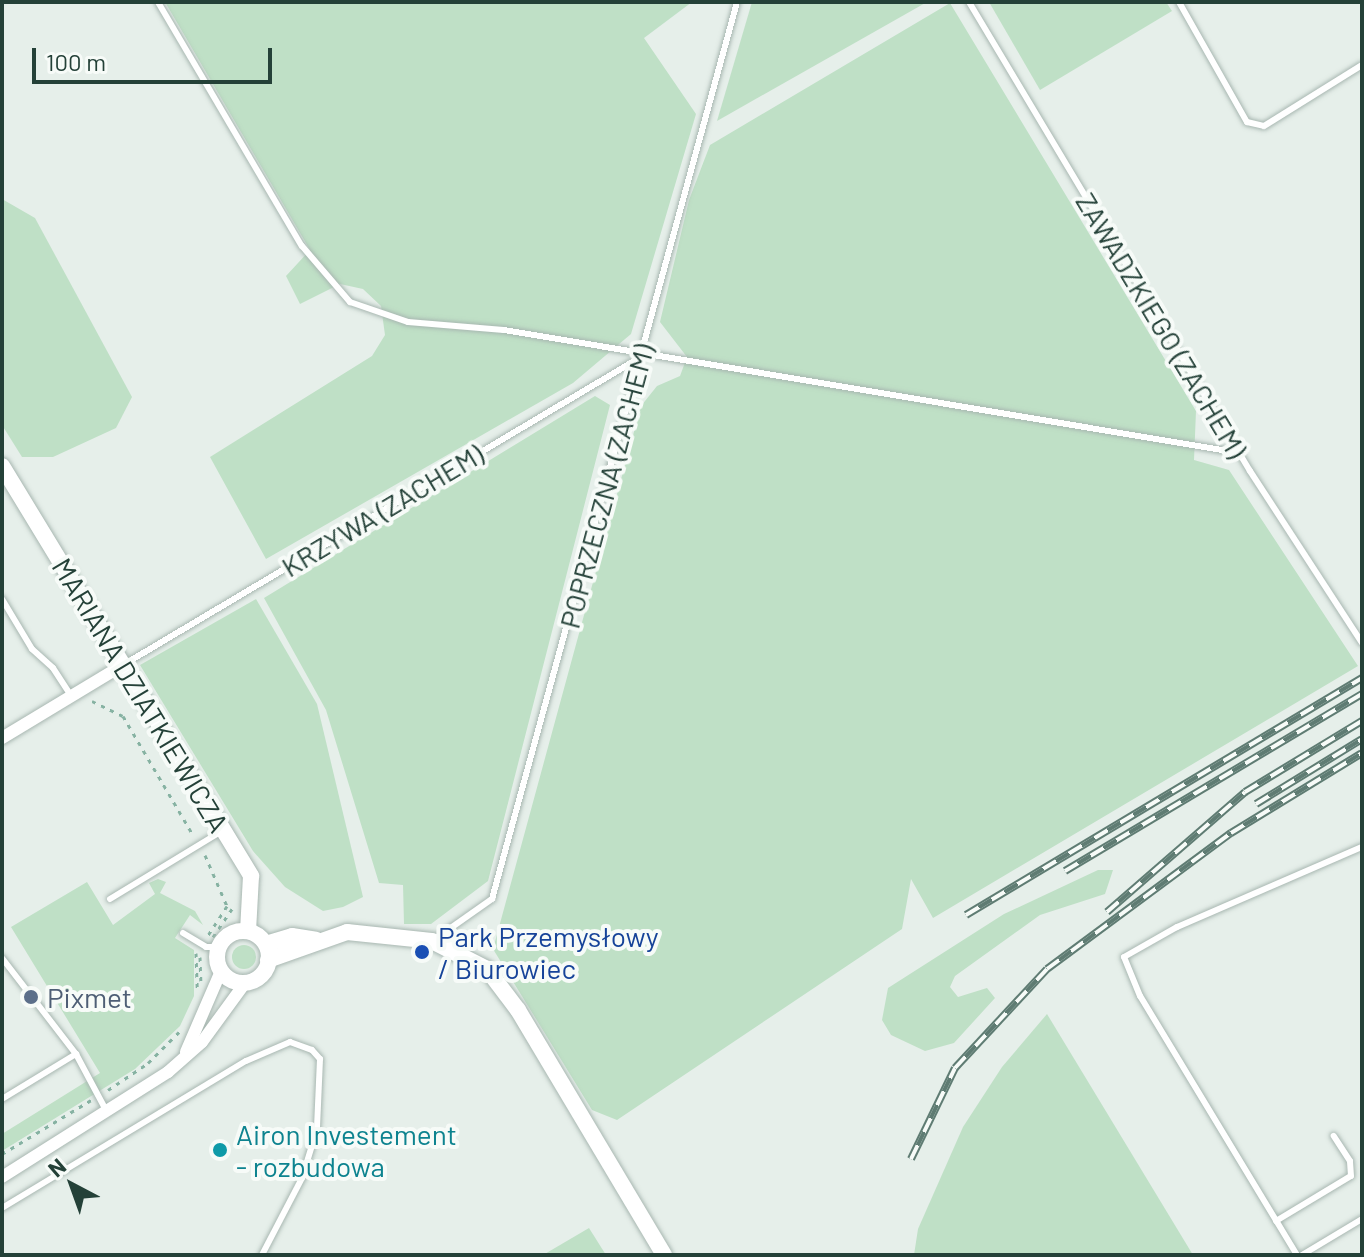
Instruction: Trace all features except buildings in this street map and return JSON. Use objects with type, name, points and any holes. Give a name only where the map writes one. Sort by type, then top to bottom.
[{"type":"street","name":"MARIANA DZIATKIEWICZA","points":[[2,466],[8,489],[123,665],[251,876],[248,931]]},
{"type":"street","points":[[2,738],[123,665]]},
{"type":"street","points":[[245,983],[221,971],[209,946],[231,934],[248,931],[267,952]]},
{"type":"street","points":[[2,1177],[102,1103],[183,1058],[202,1042],[245,983],[261,976],[267,952],[292,936],[316,940],[347,932],[432,941],[476,962],[501,985],[664,1255]]},
{"type":"street","points":[[183,1058],[221,971]]},
{"type":"lane","points":[[158,2],[302,246],[337,294],[408,322],[504,330],[641,357],[1240,453]]},
{"type":"lane","name":"POPRZECZNA (ZACHEM)","points":[[432,941],[492,899],[737,2]]},
{"type":"lane","name":"ZAWADZKIEGO (ZACHEM)","points":[[969,2],[1240,453],[1362,643]]},
{"type":"lane","points":[[1179,2],[1247,122],[1264,126],[1362,65]]},
{"type":"lane","name":"KRZYWA (ZACHEM)","points":[[123,665],[641,357]]},
{"type":"lane","points":[[2,599],[32,649],[53,668],[72,696]]},
{"type":"lane","points":[[110,899],[223,830]]},
{"type":"lane","points":[[1362,847],[1177,927],[1124,957],[1140,996],[1276,1221],[1300,1255],[1362,1219]]},
{"type":"lane","points":[[183,933],[209,946]]},
{"type":"lane","points":[[2,958],[76,1054],[102,1103]]},
{"type":"lane","points":[[2,1208],[246,1061],[290,1042],[312,1050],[320,1059],[317,1129],[302,1178],[262,1255]]},
{"type":"lane","points":[[2,1099],[76,1054]]},
{"type":"lane","points":[[1276,1221],[1351,1176],[1350,1161],[1334,1136]]},
{"type":"path","points":[[85,689],[93,703],[123,716],[199,845],[227,906],[209,946],[193,961],[196,997]]},
{"type":"path","points":[[202,998],[198,962],[233,909],[234,898]]},
{"type":"path","points":[[2,1154],[102,1103],[148,1063],[185,1022]]},
{"type":"path","points":[[2,1161],[102,1103],[165,1056],[186,1031]]},
{"type":"green space","points":[[165,2],[692,2],[644,38],[696,114],[631,334],[573,383],[266,559],[210,457],[372,356],[385,335],[381,306],[363,289],[340,284],[300,304],[286,276],[310,250]]},
{"type":"green space","points":[[752,2],[927,2],[717,121]]},
{"type":"green space","points":[[989,2],[1166,2],[1172,11],[1040,90]]},
{"type":"green space","points":[[950,3],[1196,411],[1194,460],[1229,470],[1358,666],[933,918],[911,879],[902,929],[617,1120],[592,1110],[493,949],[641,406],[657,386],[680,376],[687,357],[660,322],[689,200],[710,145]]},
{"type":"green space","points":[[2,199],[35,218],[132,397],[116,428],[53,457],[22,457],[2,425]]},
{"type":"green space","points":[[595,396],[610,405],[488,881],[431,924],[404,924],[403,885],[379,883],[326,710],[264,598]]},
{"type":"green space","points":[[256,599],[317,704],[363,897],[343,907],[323,911],[285,887],[253,851],[140,665]]},
{"type":"green space","points":[[1098,870],[1113,870],[1105,894],[1040,915],[955,976],[950,987],[958,997],[987,988],[995,998],[954,1043],[925,1051],[891,1035],[882,1020],[888,988],[1004,914]]},
{"type":"green space","points":[[158,879],[166,882],[160,893],[195,911],[203,925],[190,915],[175,938],[194,950],[194,996],[180,1026],[135,1069],[2,1151],[2,1134],[100,1073],[11,927],[87,882],[113,925],[155,894],[149,883]]},
{"type":"green space","points":[[244,945],[252,949],[256,957],[252,965],[244,969],[236,965],[232,957],[236,949]]},
{"type":"green space","points":[[1047,1014],[1193,1255],[914,1255],[918,1229],[963,1127],[1002,1067]]},
{"type":"green space","points":[[589,1228],[606,1255],[543,1255]]},
{"type":"railway","points":[[966,915],[1362,678]]},
{"type":"railway","points":[[1065,871],[1362,694]]},
{"type":"railway","points":[[1107,912],[1245,792],[1362,721]]},
{"type":"railway","points":[[1256,804],[1362,739]]},
{"type":"railway","points":[[911,1159],[955,1068],[1047,969],[1231,833],[1362,753]]},
{"type":"place","name":"Park Przemysłowy / Biurowiec","points":[[422,952]]},
{"type":"place","name":"Pixmet","points":[[31,997]]},
{"type":"place","name":"Airon Investement - rozbudowa","points":[[220,1150]]}]
